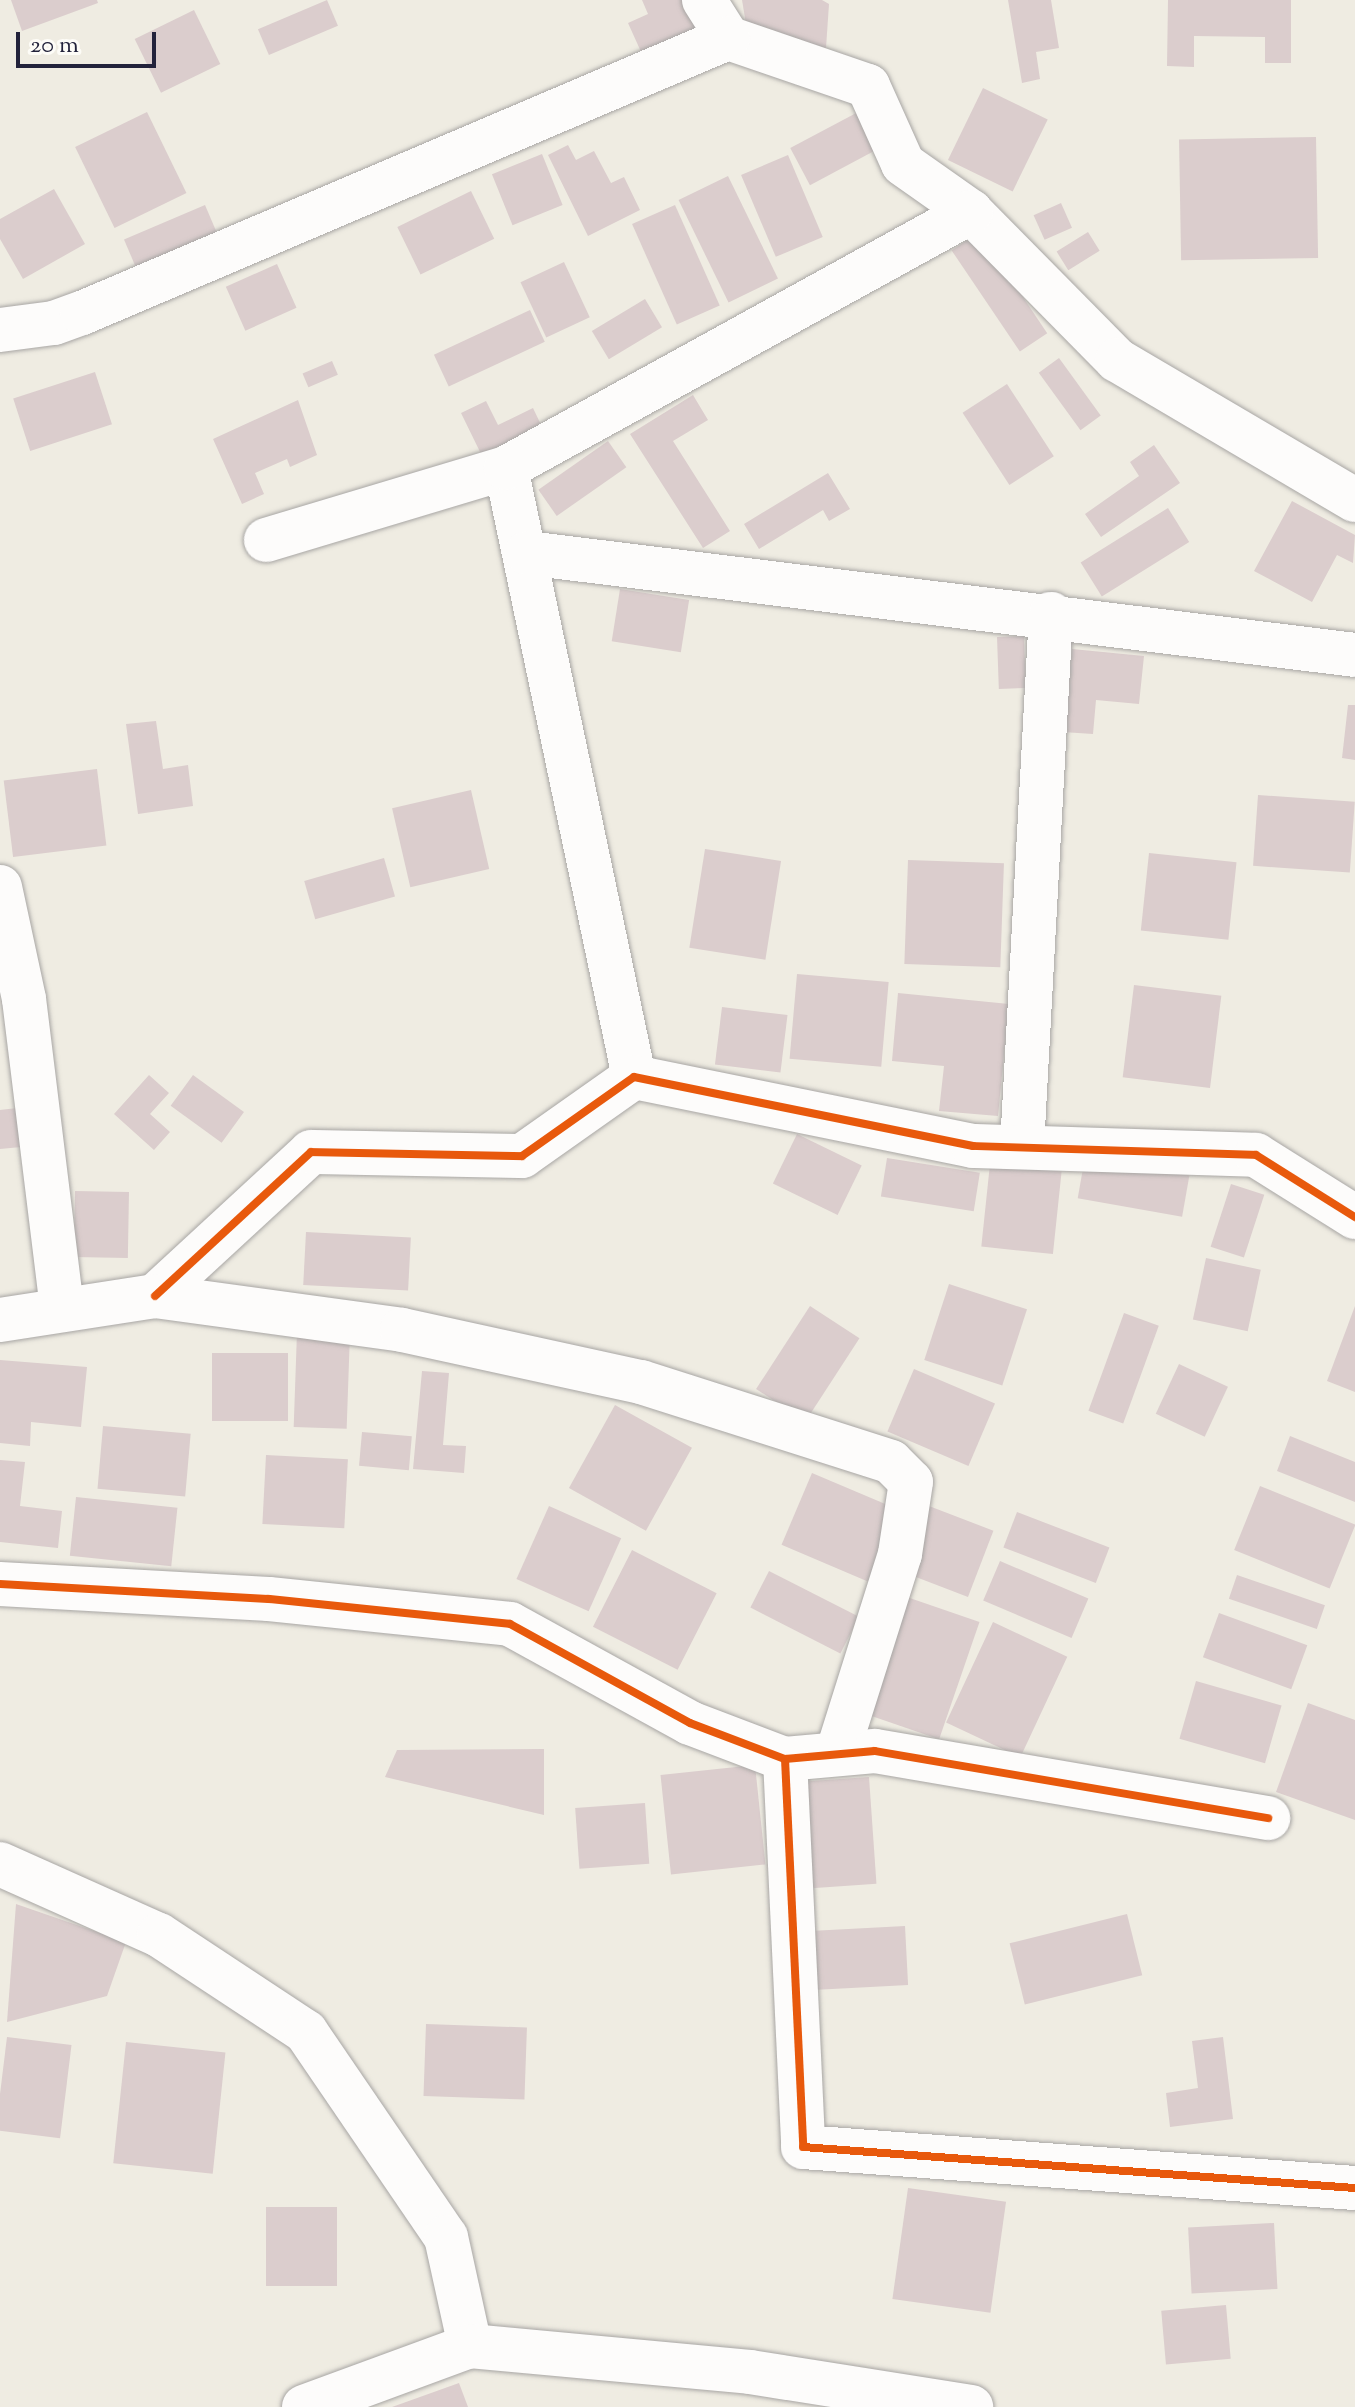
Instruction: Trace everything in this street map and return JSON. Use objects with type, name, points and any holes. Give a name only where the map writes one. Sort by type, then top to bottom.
[{"type":"street","points":[[704,0],[728,38],[868,86],[903,164],[971,212],[1117,360],[1355,500]]},
{"type":"street","points":[[0,330],[54,323],[82,313],[728,38]]},
{"type":"street","points":[[266,540],[506,468],[971,212]]},
{"type":"street","points":[[506,468],[527,553],[562,747],[634,1077]]},
{"type":"street","points":[[527,553],[1051,614],[1355,655]]},
{"type":"street","points":[[1022,1147],[1051,614]]},
{"type":"street","points":[[0,887],[11,985],[62,1310]]},
{"type":"street","points":[[155,1296],[311,1152],[522,1156],[634,1077],[973,1146],[1256,1155],[1355,1217]]},
{"type":"street","points":[[0,1320],[155,1296],[402,1330],[641,1382],[891,1462],[911,1482],[900,1554],[838,1751]]},
{"type":"street","points":[[0,1584],[269,1599],[510,1624],[690,1723],[785,1759],[838,1751],[875,1751],[1268,1818]]},
{"type":"street","points":[[785,1759],[803,2147],[1355,2188]]},
{"type":"street","points":[[0,1864],[159,1935],[306,2032],[446,2237],[470,2346]]},
{"type":"street","points":[[304,2407],[470,2346],[750,2372],[971,2407]]},
{"type":"building","points":[[11,0],[97,0],[98,3],[22,31]]},
{"type":"building","points":[[327,0],[338,26],[269,55],[258,29]]},
{"type":"building","points":[[642,0],[687,0],[700,27],[642,54],[628,23],[648,14]]},
{"type":"building","points":[[742,0],[822,0],[829,4],[826,48],[746,24]]},
{"type":"building","points":[[1008,0],[1051,0],[1059,48],[1036,52],[1040,79],[1022,83]]},
{"type":"building","points":[[1168,0],[1291,0],[1291,63],[1265,63],[1265,37],[1194,36],[1194,67],[1167,66]]},
{"type":"building","points":[[194,10],[220,64],[161,93],[135,39]]},
{"type":"building","points":[[983,88],[1048,120],[1013,191],[948,160]]},
{"type":"building","points":[[860,111],[880,148],[810,185],[790,148]]},
{"type":"building","points":[[147,112],[186,193],[115,228],[75,147]]},
{"type":"building","points":[[1316,137],[1318,258],[1181,260],[1179,139]]},
{"type":"building","points":[[568,145],[576,160],[594,151],[611,183],[624,177],[640,210],[588,236],[548,155]]},
{"type":"building","points":[[542,154],[563,205],[513,225],[492,174]]},
{"type":"building","points":[[788,155],[823,237],[776,257],[741,175]]},
{"type":"building","points":[[728,176],[778,278],[729,303],[679,200]]},
{"type":"building","points":[[54,189],[85,244],[23,279],[0,239],[0,219]]},
{"type":"building","points":[[471,191],[494,239],[421,275],[397,227]]},
{"type":"building","points":[[1061,203],[1072,228],[1045,240],[1034,215]]},
{"type":"building","points":[[205,205],[217,233],[136,267],[124,239]]},
{"type":"building","points":[[675,205],[720,305],[677,325],[632,224]]},
{"type":"building","points":[[979,232],[1047,333],[1020,352],[952,250]]},
{"type":"building","points":[[1088,232],[1100,251],[1068,270],[1057,252]]},
{"type":"building","points":[[564,262],[590,317],[546,338],[520,282]]},
{"type":"building","points":[[277,264],[297,308],[245,331],[226,287]]},
{"type":"building","points":[[645,299],[662,327],[609,359],[592,331]]},
{"type":"building","points":[[530,310],[545,342],[449,387],[434,355]]},
{"type":"building","points":[[1059,358],[1101,415],[1081,430],[1039,373]]},
{"type":"building","points":[[332,361],[338,375],[308,387],[303,374]]},
{"type":"building","points":[[95,372],[112,424],[30,451],[13,399]]},
{"type":"building","points":[[1007,384],[1054,456],[1009,485],[963,413]]},
{"type":"building","points":[[693,395],[708,420],[673,441],[730,531],[703,548],[630,434]]},
{"type":"building","points":[[298,400],[317,455],[290,467],[287,459],[255,473],[264,494],[242,504],[213,439]]},
{"type":"building","points":[[486,401],[498,425],[533,408],[543,429],[483,458],[461,413]]},
{"type":"building","points":[[608,441],[626,467],[557,516],[538,490]]},
{"type":"building","points":[[1154,445],[1180,483],[1101,537],[1085,514],[1139,476],[1130,462]]},
{"type":"building","points":[[828,473],[850,509],[829,521],[823,510],[759,549],[744,524]]},
{"type":"building","points":[[1292,501],[1355,535],[1353,563],[1337,555],[1312,602],[1254,571]]},
{"type":"building","points":[[1168,508],[1189,542],[1102,597],[1081,563]]},
{"type":"building","points":[[620,589],[689,600],[681,652],[612,641]]},
{"type":"building","points":[[1024,636],[1026,688],[999,689],[997,637]]},
{"type":"building","points":[[1072,649],[1144,656],[1139,704],[1096,700],[1093,734],[1063,732]]},
{"type":"building","points":[[1348,705],[1355,705],[1355,760],[1342,758]]},
{"type":"building","points":[[156,721],[163,769],[188,765],[193,806],[138,814],[126,724]]},
{"type":"building","points":[[97,769],[106,845],[13,857],[4,780]]},
{"type":"building","points":[[471,790],[489,869],[410,887],[392,808]]},
{"type":"building","points":[[1258,795],[1355,802],[1350,873],[1253,866]]},
{"type":"building","points":[[705,849],[781,861],[765,960],[689,948]]},
{"type":"building","points":[[1149,853],[1237,862],[1228,940],[1141,931]]},
{"type":"building","points":[[384,858],[395,896],[315,919],[304,881]]},
{"type":"building","points":[[908,860],[1004,863],[1000,967],[904,964]]},
{"type":"building","points":[[797,974],[889,982],[881,1067],[790,1059]]},
{"type":"building","points":[[1134,985],[1221,996],[1210,1088],[1123,1077]]},
{"type":"building","points":[[898,993],[1009,1004],[998,1116],[939,1111],[944,1066],[892,1061]]},
{"type":"building","points":[[722,1007],[788,1015],[780,1073],[715,1065]]},
{"type":"building","points":[[149,1075],[169,1093],[150,1114],[170,1132],[154,1150],[114,1114]]},
{"type":"building","points":[[193,1075],[244,1112],[222,1143],[171,1106]]},
{"type":"building","points":[[17,1108],[21,1147],[0,1149],[0,1110]]},
{"type":"building","points":[[797,1134],[862,1166],[838,1215],[773,1183]]},
{"type":"building","points":[[1085,1157],[1189,1175],[1182,1217],[1078,1198]]},
{"type":"building","points":[[887,1158],[980,1173],[974,1211],[881,1197]]},
{"type":"building","points":[[990,1164],[1062,1172],[1053,1254],[981,1247]]},
{"type":"building","points":[[1231,1184],[1264,1195],[1244,1258],[1211,1247]]},
{"type":"building","points":[[75,1191],[129,1192],[128,1258],[74,1257]]},
{"type":"building","points":[[306,1232],[411,1237],[408,1290],[303,1285]]},
{"type":"building","points":[[1206,1258],[1261,1270],[1248,1331],[1193,1320]]},
{"type":"building","points":[[949,1284],[1027,1309],[1002,1385],[924,1360]]},
{"type":"building","points":[[810,1306],[859,1338],[806,1421],[756,1389]]},
{"type":"building","points":[[1355,1306],[1355,1392],[1327,1381]]},
{"type":"building","points":[[1124,1313],[1159,1326],[1123,1423],[1088,1411]]},
{"type":"building","points":[[297,1332],[350,1334],[347,1429],[294,1427]]},
{"type":"building","points":[[212,1353],[288,1353],[288,1421],[212,1421]]},
{"type":"building","points":[[0,1360],[87,1367],[81,1427],[31,1422],[30,1446],[0,1443]]},
{"type":"building","points":[[1179,1364],[1228,1387],[1205,1437],[1156,1414]]},
{"type":"building","points":[[914,1369],[995,1403],[968,1466],[887,1432]]},
{"type":"building","points":[[422,1371],[449,1373],[443,1445],[466,1446],[464,1473],[413,1469]]},
{"type":"building","points":[[615,1405],[692,1448],[646,1531],[569,1488]]},
{"type":"building","points":[[103,1426],[191,1434],[185,1496],[98,1489]]},
{"type":"building","points":[[362,1432],[412,1436],[409,1470],[359,1466]]},
{"type":"building","points":[[1290,1436],[1355,1462],[1355,1502],[1277,1471]]},
{"type":"building","points":[[266,1455],[348,1459],[344,1528],[262,1524]]},
{"type":"building","points":[[0,1460],[25,1462],[20,1506],[62,1511],[58,1548],[0,1542]]},
{"type":"building","points":[[812,1473],[899,1510],[869,1582],[782,1545]]},
{"type":"building","points":[[1260,1486],[1355,1524],[1330,1589],[1234,1550]]},
{"type":"building","points":[[76,1497],[177,1508],[171,1566],[70,1556]]},
{"type":"building","points":[[549,1506],[621,1538],[589,1611],[516,1579]]},
{"type":"building","points":[[929,1506],[993,1531],[968,1597],[904,1572]]},
{"type":"building","points":[[1017,1512],[1109,1547],[1096,1583],[1003,1547]]},
{"type":"building","points":[[632,1550],[717,1593],[678,1670],[593,1627]]},
{"type":"building","points":[[1000,1561],[1088,1599],[1072,1638],[983,1601]]},
{"type":"building","points":[[769,1571],[859,1617],[840,1653],[750,1608]]},
{"type":"building","points":[[1237,1575],[1325,1605],[1317,1629],[1229,1599]]},
{"type":"building","points":[[901,1595],[979,1622],[939,1739],[861,1712]]},
{"type":"building","points":[[1219,1613],[1307,1645],[1291,1689],[1203,1657]]},
{"type":"building","points":[[993,1622],[1067,1657],[1020,1757],[946,1723]]},
{"type":"building","points":[[1196,1681],[1282,1706],[1265,1763],[1179,1739]]},
{"type":"building","points":[[1308,1703],[1355,1720],[1355,1820],[1276,1792]]},
{"type":"building","points":[[544,1749],[544,1815],[385,1777],[397,1750]]},
{"type":"building","points":[[755,1765],[765,1864],[671,1874],[661,1775]]},
{"type":"building","points":[[869,1777],[876,1884],[812,1888],[804,1782]]},
{"type":"building","points":[[645,1803],[649,1864],[579,1869],[575,1808]]},
{"type":"building","points":[[16,1904],[126,1942],[107,1996],[7,2022]]},
{"type":"building","points":[[1127,1914],[1142,1975],[1025,2004],[1010,1943]]},
{"type":"building","points":[[905,1926],[908,1985],[813,1990],[810,1931]]},
{"type":"building","points":[[426,2024],[527,2028],[524,2099],[423,2096]]},
{"type":"building","points":[[7,2037],[72,2045],[60,2138],[0,2131],[0,2094]]},
{"type":"building","points":[[1223,2037],[1233,2119],[1170,2127],[1166,2093],[1198,2088],[1192,2041]]},
{"type":"building","points":[[126,2042],[225,2052],[213,2174],[113,2163]]},
{"type":"building","points":[[908,2188],[1006,2202],[990,2313],[892,2299]]},
{"type":"building","points":[[266,2207],[337,2207],[337,2286],[266,2286]]},
{"type":"building","points":[[1274,2223],[1277,2289],[1192,2293],[1188,2228]]},
{"type":"building","points":[[1226,2305],[1231,2359],[1166,2364],[1161,2311]]},
{"type":"building","points":[[459,2383],[468,2407],[392,2407]]},
{"type":"cycle path","points":[[155,1296],[311,1152],[522,1156],[634,1077],[973,1146],[1256,1155],[1355,1217]]},
{"type":"cycle path","points":[[0,1584],[269,1599],[510,1624],[690,1723],[785,1759],[875,1751],[1268,1818]]},
{"type":"cycle path","points":[[785,1759],[803,2147],[1355,2188]]}]
